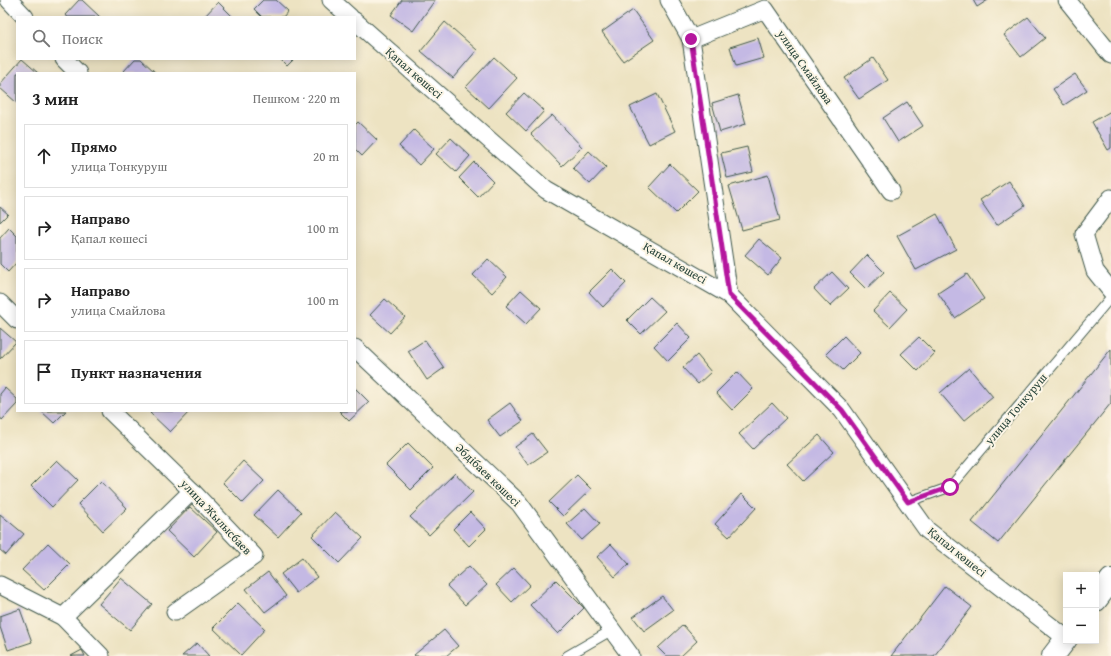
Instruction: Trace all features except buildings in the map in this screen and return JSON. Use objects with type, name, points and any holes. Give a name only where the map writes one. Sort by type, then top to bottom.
[{"type":"main road","points":[[1099,596],[1111,580]]},
{"type":"main road","points":[[1053,656],[1063,643]]},
{"type":"street","points":[[9,0],[24,16]]},
{"type":"street","points":[[331,0],[349,16]]},
{"type":"street","points":[[669,0],[691,39],[729,295]]},
{"type":"street","points":[[1067,0],[1111,55]]},
{"type":"street","name":"улица Смайлова","points":[[691,39],[765,9],[891,191]]},
{"type":"street","name":"Қапал көшесі","points":[[356,22],[546,190],[729,295],[842,410],[927,530],[1063,637]]},
{"type":"street","points":[[65,60],[77,72]]},
{"type":"street","points":[[1111,198],[1084,234],[1095,271],[1111,291]]},
{"type":"street","points":[[0,303],[16,319]]},
{"type":"street","name":"Әбдібаев көшесі","points":[[356,349],[519,503],[631,656]]},
{"type":"street","name":"улица Жылысбаев","points":[[111,412],[192,491],[254,556],[175,612]]},
{"type":"street","points":[[64,617],[192,491]]},
{"type":"street","points":[[0,585],[64,617],[101,656]]},
{"type":"lane","name":"улица Тонкуруш","points":[[908,502],[950,487],[1111,297]]},
{"type":"lane","points":[[567,656],[612,630]]},
{"type":"route","points":[[691,39],[729,295],[842,410],[908,502],[950,487]]}]
